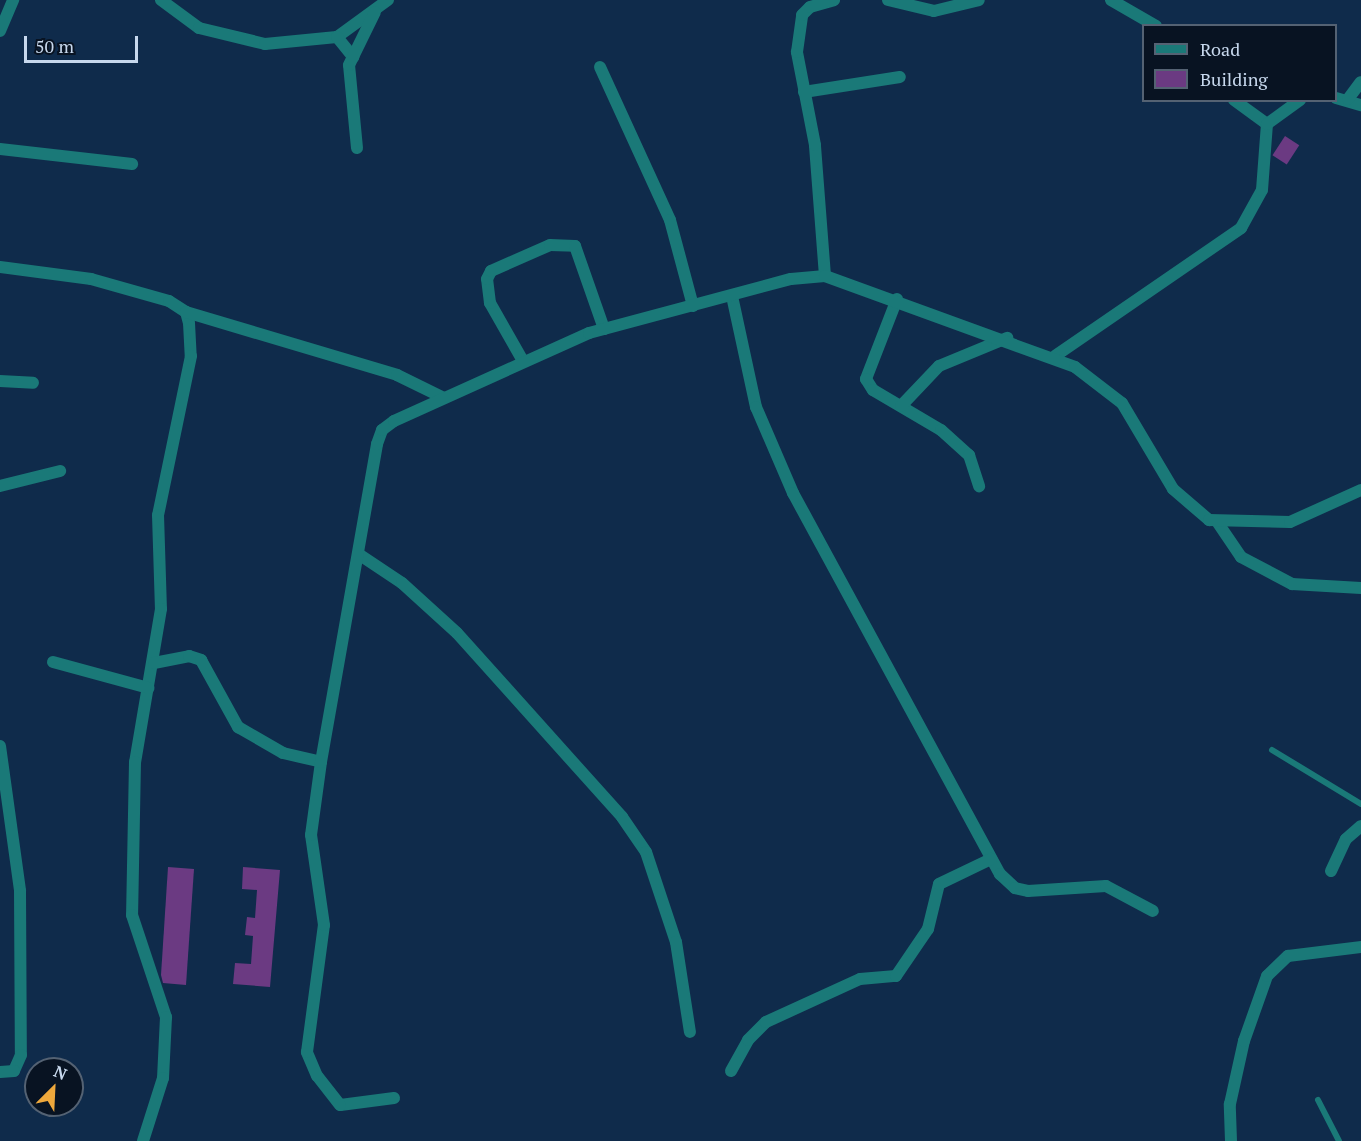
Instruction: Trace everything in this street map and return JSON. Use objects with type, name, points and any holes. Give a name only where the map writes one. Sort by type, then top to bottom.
[{"type":"street","points":[[0,31],[13,0]]},
{"type":"street","points":[[161,0],[199,28],[265,44],[337,37],[388,0]]},
{"type":"street","points":[[825,276],[815,145],[797,63],[799,24],[810,7],[834,0]]},
{"type":"street","points":[[888,0],[934,11],[966,8],[980,0]]},
{"type":"street","points":[[1111,0],[1153,24]]},
{"type":"street","points":[[357,148],[348,75],[353,57],[377,9]]},
{"type":"street","points":[[337,37],[353,57]]},
{"type":"street","points":[[600,67],[670,220],[693,306]]},
{"type":"street","points":[[804,92],[900,77]]},
{"type":"street","points":[[1361,82],[1342,98],[1361,105]]},
{"type":"street","points":[[1237,102],[1267,124]]},
{"type":"street","points":[[1055,356],[1241,228],[1262,189],[1267,124],[1297,102]]},
{"type":"street","points":[[0,149],[132,164]]},
{"type":"street","points":[[523,361],[490,303],[487,279],[491,271],[549,245],[575,246],[604,329]]},
{"type":"street","points":[[0,267],[91,279],[169,301],[186,312],[398,375],[444,398]]},
{"type":"street","points":[[394,1098],[340,1105],[307,1052],[324,926],[311,835],[321,762],[382,430],[523,361],[604,329],[791,279],[825,276],[897,299],[1055,356],[1122,403],[1183,502],[1218,523],[1241,557],[1292,584],[1361,588]]},
{"type":"street","points":[[732,296],[756,407],[793,494],[991,859],[1015,888],[1044,892],[1093,883],[1153,911]]},
{"type":"street","points":[[897,299],[866,379],[873,390],[901,406],[969,455],[979,486]]},
{"type":"street","points":[[143,1141],[167,1054],[166,1017],[129,894],[135,762],[154,663],[161,609],[158,515],[191,356],[186,312]]},
{"type":"street","points":[[901,406],[939,366],[1007,338]]},
{"type":"street","points":[[0,381],[33,382]]},
{"type":"street","points":[[0,486],[60,471]]},
{"type":"street","points":[[1218,523],[1290,522],[1361,490]]},
{"type":"street","points":[[360,555],[402,583],[457,633],[621,817],[646,852],[676,942],[690,1032]]},
{"type":"street","points":[[154,663],[189,656],[201,660],[238,727],[283,753],[321,762]]},
{"type":"street","points":[[53,662],[149,688]]},
{"type":"street","points":[[0,746],[20,891],[21,1055],[14,1071],[0,1072]]},
{"type":"street","points":[[1331,871],[1346,839],[1361,826]]},
{"type":"street","points":[[731,1071],[748,1040],[766,1022],[860,979],[896,976],[928,929],[939,884],[991,859]]},
{"type":"street","points":[[1231,1141],[1228,1122],[1242,1051],[1267,976],[1288,956],[1361,947]]},
{"type":"lane","points":[[1272,750],[1361,804]]},
{"type":"lane","points":[[1318,1100],[1339,1141]]},
{"type":"building","points":[[1285,136],[1299,145],[1287,165],[1272,155]]},
{"type":"building","points":[[168,867],[194,869],[186,985],[163,983],[161,975]]},
{"type":"building","points":[[243,867],[280,870],[270,987],[233,984],[235,963],[251,964],[253,936],[245,935],[247,917],[255,918],[257,890],[242,889]]}]
